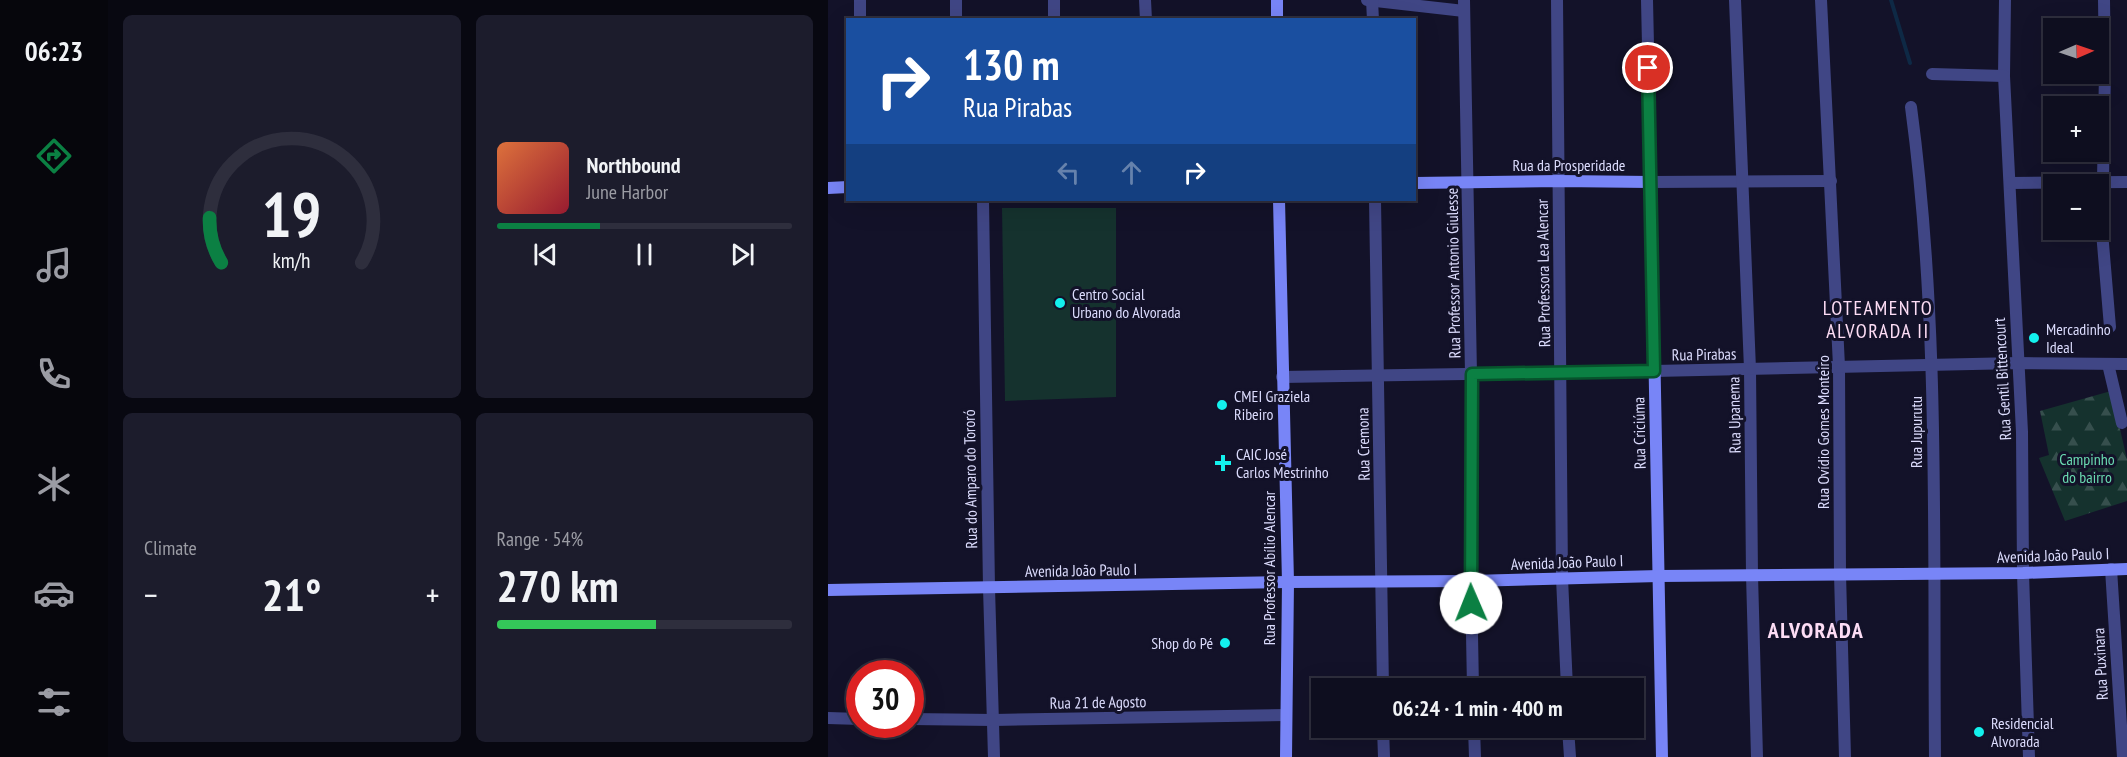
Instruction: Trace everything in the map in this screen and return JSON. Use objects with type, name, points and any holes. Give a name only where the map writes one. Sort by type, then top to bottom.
[{"type":"street","points":[[860,0],[860,18]]},
{"type":"street","points":[[956,0],[956,18]]},
{"type":"street","points":[[1053,0],[1054,18]]},
{"type":"street","points":[[1145,0],[1146,18]]},
{"type":"street","points":[[1277,0],[1277,18]]},
{"type":"street","points":[[1367,0],[1464,5]]},
{"type":"street","points":[[1372,0],[1372,18]]},
{"type":"street","name":"Rua Professora Lea Alencar","points":[[1557,0],[1562,578],[1567,678]]},
{"type":"street","name":"Rua Criciúma","points":[[1647,0],[1662,757]]},
{"type":"street","name":"Rua Upanema","points":[[1735,0],[1750,369],[1757,757]]},
{"type":"street","name":"Rua Ovídio Gomes Monteiro","points":[[1821,0],[1839,366],[1840,574],[1845,757]]},
{"type":"street","name":"Rua Gentil Bittencourt","points":[[2005,0],[2004,76],[2022,432],[2023,573],[2029,757]]},
{"type":"street","points":[[2102,174],[2104,0]]},
{"type":"street","name":"Rua Professor Antonio Giulesse","points":[[1464,5],[1472,374],[1473,678]]},
{"type":"street","points":[[1932,74],[2004,76]]},
{"type":"street","name":"Rua Jupurutu","points":[[1911,107],[1919,166],[1932,365],[1935,757]]},
{"type":"street","name":"Rua da Prosperidade","points":[[1416,183],[1831,181]]},
{"type":"street","points":[[2109,181],[2127,182]]},
{"type":"street","points":[[2010,183],[2043,182]]},
{"type":"street","points":[[828,188],[846,187]]},
{"type":"street","name":"Rua do Amparo do Tororó","points":[[983,201],[994,757]]},
{"type":"street","name":"Rua Professor Abílio Alencar","points":[[1279,201],[1288,582],[1286,757]]},
{"type":"street","name":"Rua Cremona","points":[[1375,201],[1383,678]]},
{"type":"street","points":[[2103,240],[2110,327]]},
{"type":"street","name":"Rua Pirabas","points":[[1282,377],[2018,363],[2127,364]]},
{"type":"street","points":[[2108,364],[2122,423]]},
{"type":"street","name":"Rua Puxinara","points":[[2111,569],[2123,757]]},
{"type":"street","name":"Avenida João Paulo I","points":[[828,590],[1471,581],[1659,576],[2023,573],[2127,569]]},
{"type":"street","name":"Rua 21 de Agosto","points":[[924,719],[1286,715]]},
{"type":"street","points":[[828,718],[846,719]]},
{"type":"street","points":[[1383,738],[1384,757]]},
{"type":"street","points":[[1474,738],[1475,757]]},
{"type":"street","points":[[1569,738],[1570,757]]},
{"type":"green space","name":"Centro Social Urbano do Alvorada","points":[[1002,208],[1116,208],[1116,397],[1005,401]]},
{"type":"green space","name":"Campinho do bairro","points":[[2111,391],[2127,459],[2127,501],[2065,521],[2039,458],[2049,455],[2040,411]]},
{"type":"waterway","points":[[1891,0],[1910,63]]},
{"type":"place","name":"Centro Social Urbano do Alvorada","points":[[1060,303]]},
{"type":"place","name":"Mercadinho Ideal","points":[[2034,338]]},
{"type":"place","name":"CMEI Graziela Ribeiro","points":[[1222,405]]},
{"type":"place","name":"CAIC José Carlos Mestrinho","points":[[1223,463]]},
{"type":"place","name":"Shop do Pé","points":[[1225,643]]},
{"type":"place","name":"Residencial Alvorada","points":[[1979,732]]},
{"type":"district","name":"LOTEAMENTO ALVORADA II","points":[[1878,320]]},
{"type":"district","name":"ALVORADA","points":[[1816,630]]},
{"type":"route","points":[[1471,603],[1472,374],[1654,371],[1648,68]]}]
